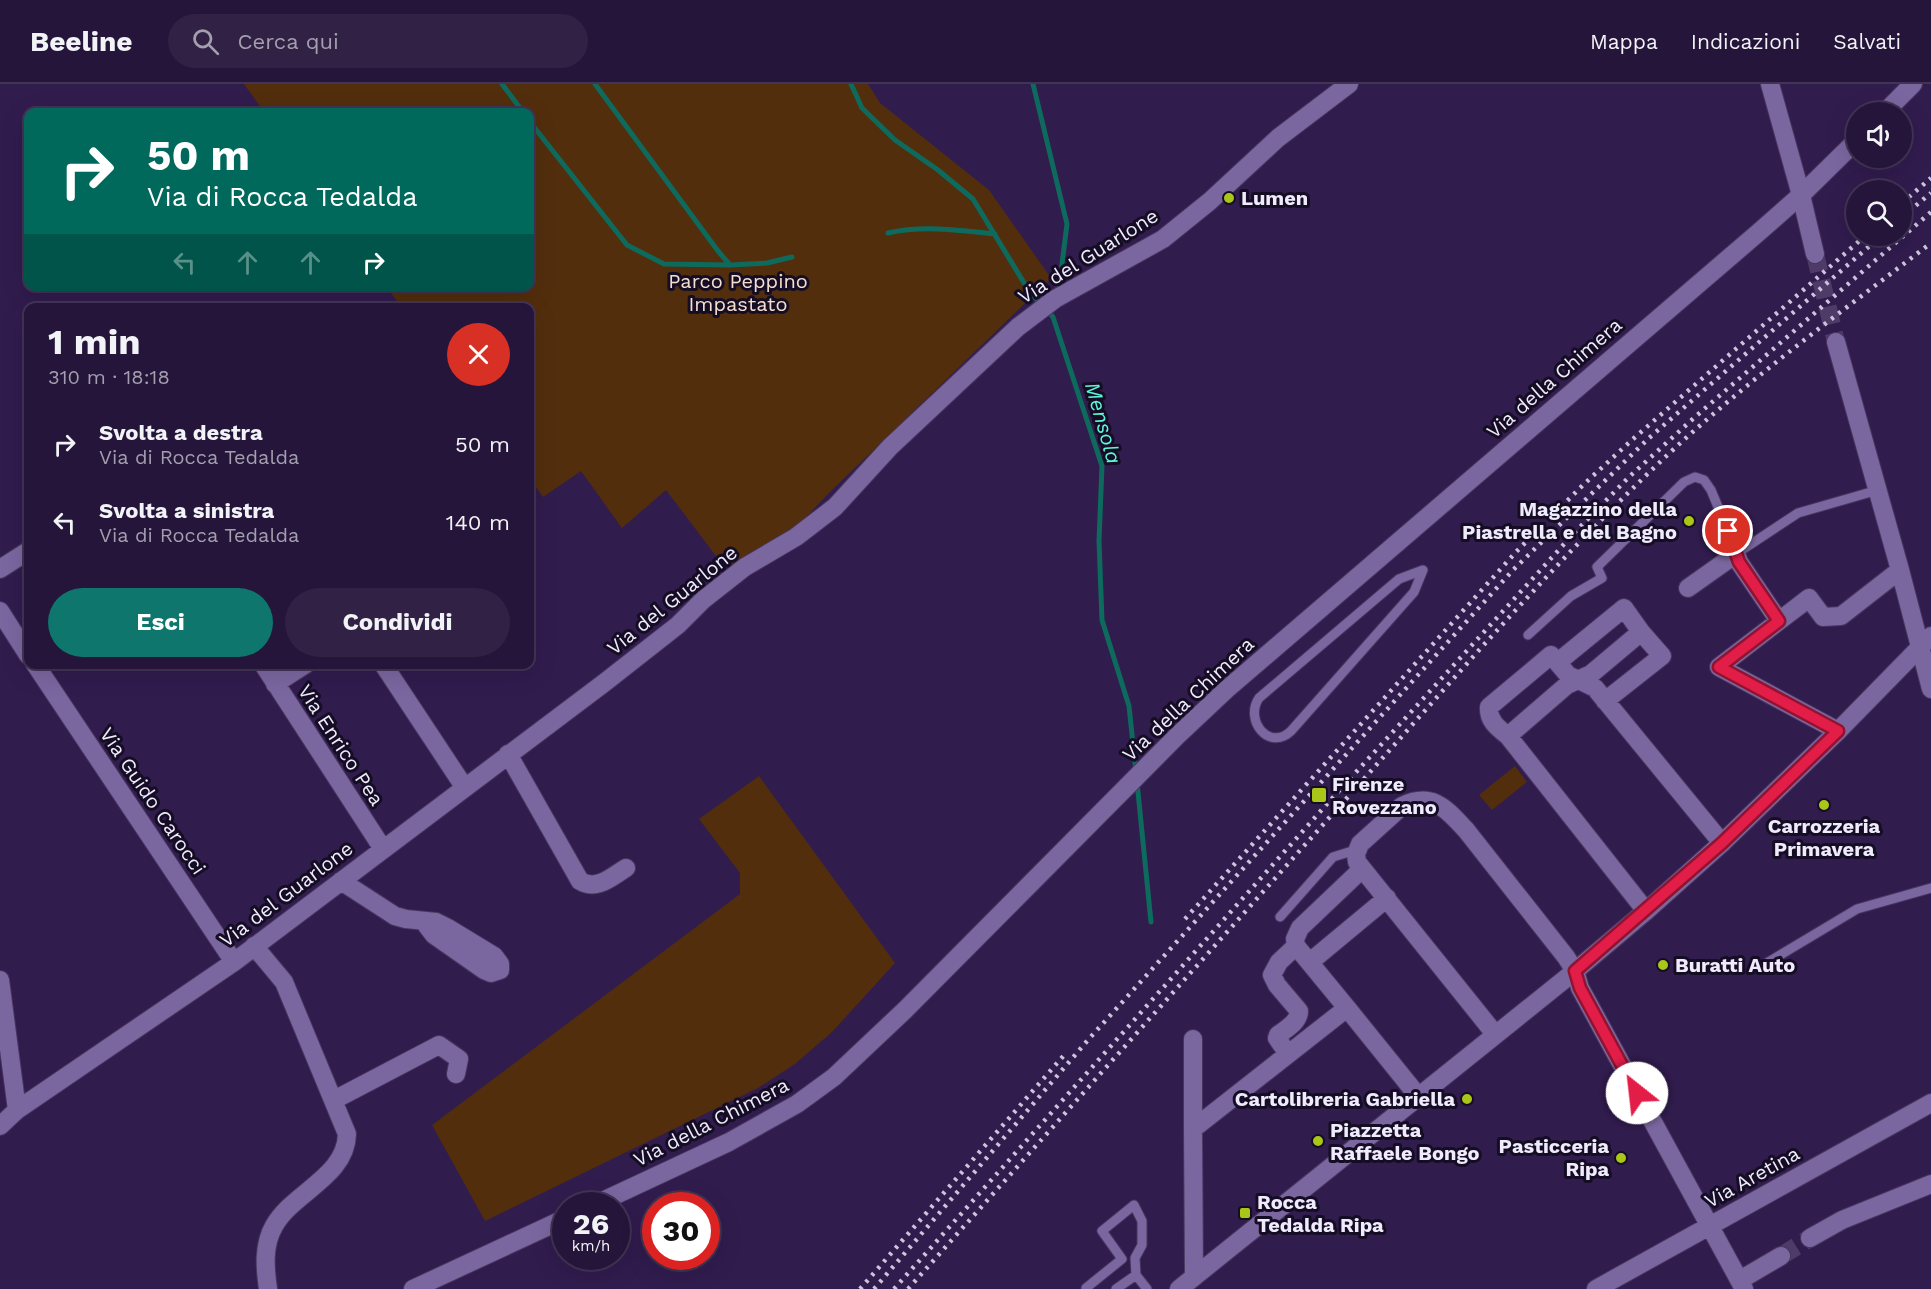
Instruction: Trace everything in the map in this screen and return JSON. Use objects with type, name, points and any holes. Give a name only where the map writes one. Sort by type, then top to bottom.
[{"type":"street","name":"Via del Guarlone","points":[[0,1126],[17,1110],[234,962],[604,683],[678,625],[703,600],[745,567],[796,537],[834,507],[890,447],[1018,327],[1055,298],[1163,239],[1210,201],[1278,138],[1349,84]]},
{"type":"street","points":[[1770,84],[1815,255]]},
{"type":"street","points":[[1894,102],[1913,84]]},
{"type":"street","name":"Via della Chimera","points":[[622,1192],[729,1142],[785,1112],[816,1091],[905,1010],[1227,689],[1801,195],[1846,151]]},
{"type":"street","points":[[1836,342],[1900,570],[1926,642],[1931,689]]},
{"type":"street","points":[[1728,531],[1739,562],[1779,621]]},
{"type":"street","points":[[0,569],[24,554]]},
{"type":"street","points":[[1688,588],[1736,554]]},
{"type":"street","points":[[1838,731],[1719,667],[1809,598],[1823,617],[1841,616],[1900,570]]},
{"type":"street","points":[[1557,662],[1624,608],[1662,656],[1605,701]]},
{"type":"street","points":[[0,611],[24,649]]},
{"type":"street","points":[[1508,736],[1567,685],[1591,674],[1641,632]]},
{"type":"street","points":[[1179,1289],[1194,1283],[1418,1096],[1575,971],[1646,911],[1722,843],[1926,642]]},
{"type":"street","points":[[1646,911],[1508,736],[1493,723],[1489,707],[1551,655],[1568,675],[1595,688],[1722,843]]},
{"type":"street","name":"Via Guido Carocci","points":[[38,669],[234,962]]},
{"type":"street","name":"Via Enrico Pea","points":[[266,669],[383,849]]},
{"type":"street","points":[[275,684],[298,669]]},
{"type":"street","points":[[387,669],[465,788]]},
{"type":"street","points":[[508,754],[580,880],[590,885],[600,884],[626,868]]},
{"type":"street","points":[[1418,1096],[1296,946],[1295,939],[1300,928],[1359,861],[1360,844],[1402,806],[1425,800],[1441,805],[1466,830],[1575,971],[1580,988],[1742,1284],[1780,1256]]},
{"type":"street","points":[[1359,861],[1496,1034]]},
{"type":"street","points":[[341,881],[395,916],[424,922]]},
{"type":"street","points":[[1310,962],[1387,898]]},
{"type":"street","points":[[254,946],[284,982],[346,1130],[345,1150],[336,1164],[322,1179],[291,1203],[273,1226],[266,1251],[268,1289]]},
{"type":"street","points":[[1288,1054],[1277,1038],[1296,1020],[1299,1011],[1277,985],[1272,975],[1279,962],[1296,946]]},
{"type":"street","points":[[0,980],[1,1004],[17,1110]]},
{"type":"street","points":[[1193,1130],[1347,1008]]},
{"type":"street","points":[[1193,1039],[1194,1283]]},
{"type":"street","points":[[334,1100],[439,1045],[459,1059],[456,1074]]},
{"type":"street","name":"Via Aretina","points":[[1596,1289],[1931,1104]]},
{"type":"street","points":[[1810,1238],[1842,1220],[1931,1184]]},
{"type":"street","points":[[413,1289],[552,1224]]},
{"type":"lane","points":[[1528,635],[1571,597],[1602,578],[1597,567],[1684,482],[1695,477],[1704,480],[1711,490],[1728,531]]},
{"type":"lane","points":[[1736,554],[1798,513],[1878,490]]},
{"type":"lane","points":[[1423,570],[1414,592],[1291,731],[1279,739],[1267,736],[1261,731],[1254,715],[1255,705],[1259,698],[1399,579],[1423,570]]},
{"type":"lane","points":[[1280,917],[1333,857],[1349,852],[1359,861]]},
{"type":"lane","points":[[1760,967],[1857,909],[1931,888]]},
{"type":"lane","points":[[1122,1259],[1102,1231],[1134,1205],[1142,1221],[1142,1245],[1135,1258],[1137,1275],[1147,1289]]},
{"type":"lane","points":[[1087,1289],[1122,1259],[1135,1258]]},
{"type":"lane","points":[[1116,1289],[1137,1275]]},
{"type":"green space","name":"Parco Peppino Impastato","points":[[244,84],[868,84],[880,103],[989,190],[1051,278],[829,493],[776,549],[725,568],[666,490],[622,528],[581,471],[543,497],[534,485],[534,303],[399,303],[389,291],[534,291],[534,108],[261,108]]},
{"type":"green space","points":[[1515,766],[1527,782],[1492,810],[1479,795]]},
{"type":"green space","points":[[759,776],[895,963],[832,1032],[795,1064],[758,1088],[485,1221],[432,1125],[740,894],[740,873],[699,819]]},
{"type":"waterway","points":[[502,84],[520,108]]},
{"type":"waterway","points":[[595,84],[730,265]]},
{"type":"waterway","name":"Mensola","points":[[851,84],[862,108],[895,140],[938,170],[973,199],[1029,291],[1053,317],[1102,466],[1099,541],[1102,620],[1129,706],[1136,772]]},
{"type":"waterway","points":[[1033,84],[1067,224],[1059,288],[1057,289]]},
{"type":"waterway","points":[[534,127],[627,245],[664,264],[767,263],[792,257]]},
{"type":"waterway","points":[[888,233],[928,229],[995,234]]},
{"type":"waterway","name":"Mensola","points":[[1137,782],[1151,922]]},
{"type":"tunnel","points":[[1815,254],[1836,342]]},
{"type":"tunnel","points":[[1781,1256],[1810,1238]]},
{"type":"railway","points":[[1912,194],[1931,178]]},
{"type":"railway","points":[[1912,209],[1931,193]]},
{"type":"railway","points":[[894,1289],[1327,804],[1577,530],[1629,477],[1695,417],[1931,212]]},
{"type":"railway","points":[[908,1289],[1480,649],[1600,521],[1706,420],[1801,342],[1931,243]]},
{"type":"railway","points":[[1185,919],[1516,552],[1633,439],[1854,246]]},
{"type":"railway","points":[[874,1289],[1088,1040],[1513,570],[1649,438],[1870,246]]},
{"type":"railway","points":[[860,1289],[1065,1054]]},
{"type":"place","name":"Lumen","points":[[1229,198]]},
{"type":"place","name":"Magazzino della Piastrella e del Bagno","points":[[1689,521]]},
{"type":"place","name":"Firenze Rovezzano","points":[[1319,795]]},
{"type":"place","name":"Carrozzeria Primavera","points":[[1824,805]]},
{"type":"place","name":"Buratti Auto","points":[[1663,965]]},
{"type":"place","name":"Cartolibreria Gabriella","points":[[1467,1099]]},
{"type":"place","name":"Piazzetta Raffaele Bongo","points":[[1318,1141]]},
{"type":"place","name":"Pasticceria Ripa","points":[[1621,1158]]},
{"type":"place","name":"Rocca Tedalda Ripa","points":[[1245,1213]]},
{"type":"route","points":[[1637,1093],[1580,988],[1575,971],[1722,843],[1838,731],[1719,667],[1779,621],[1739,562],[1728,531]]}]
